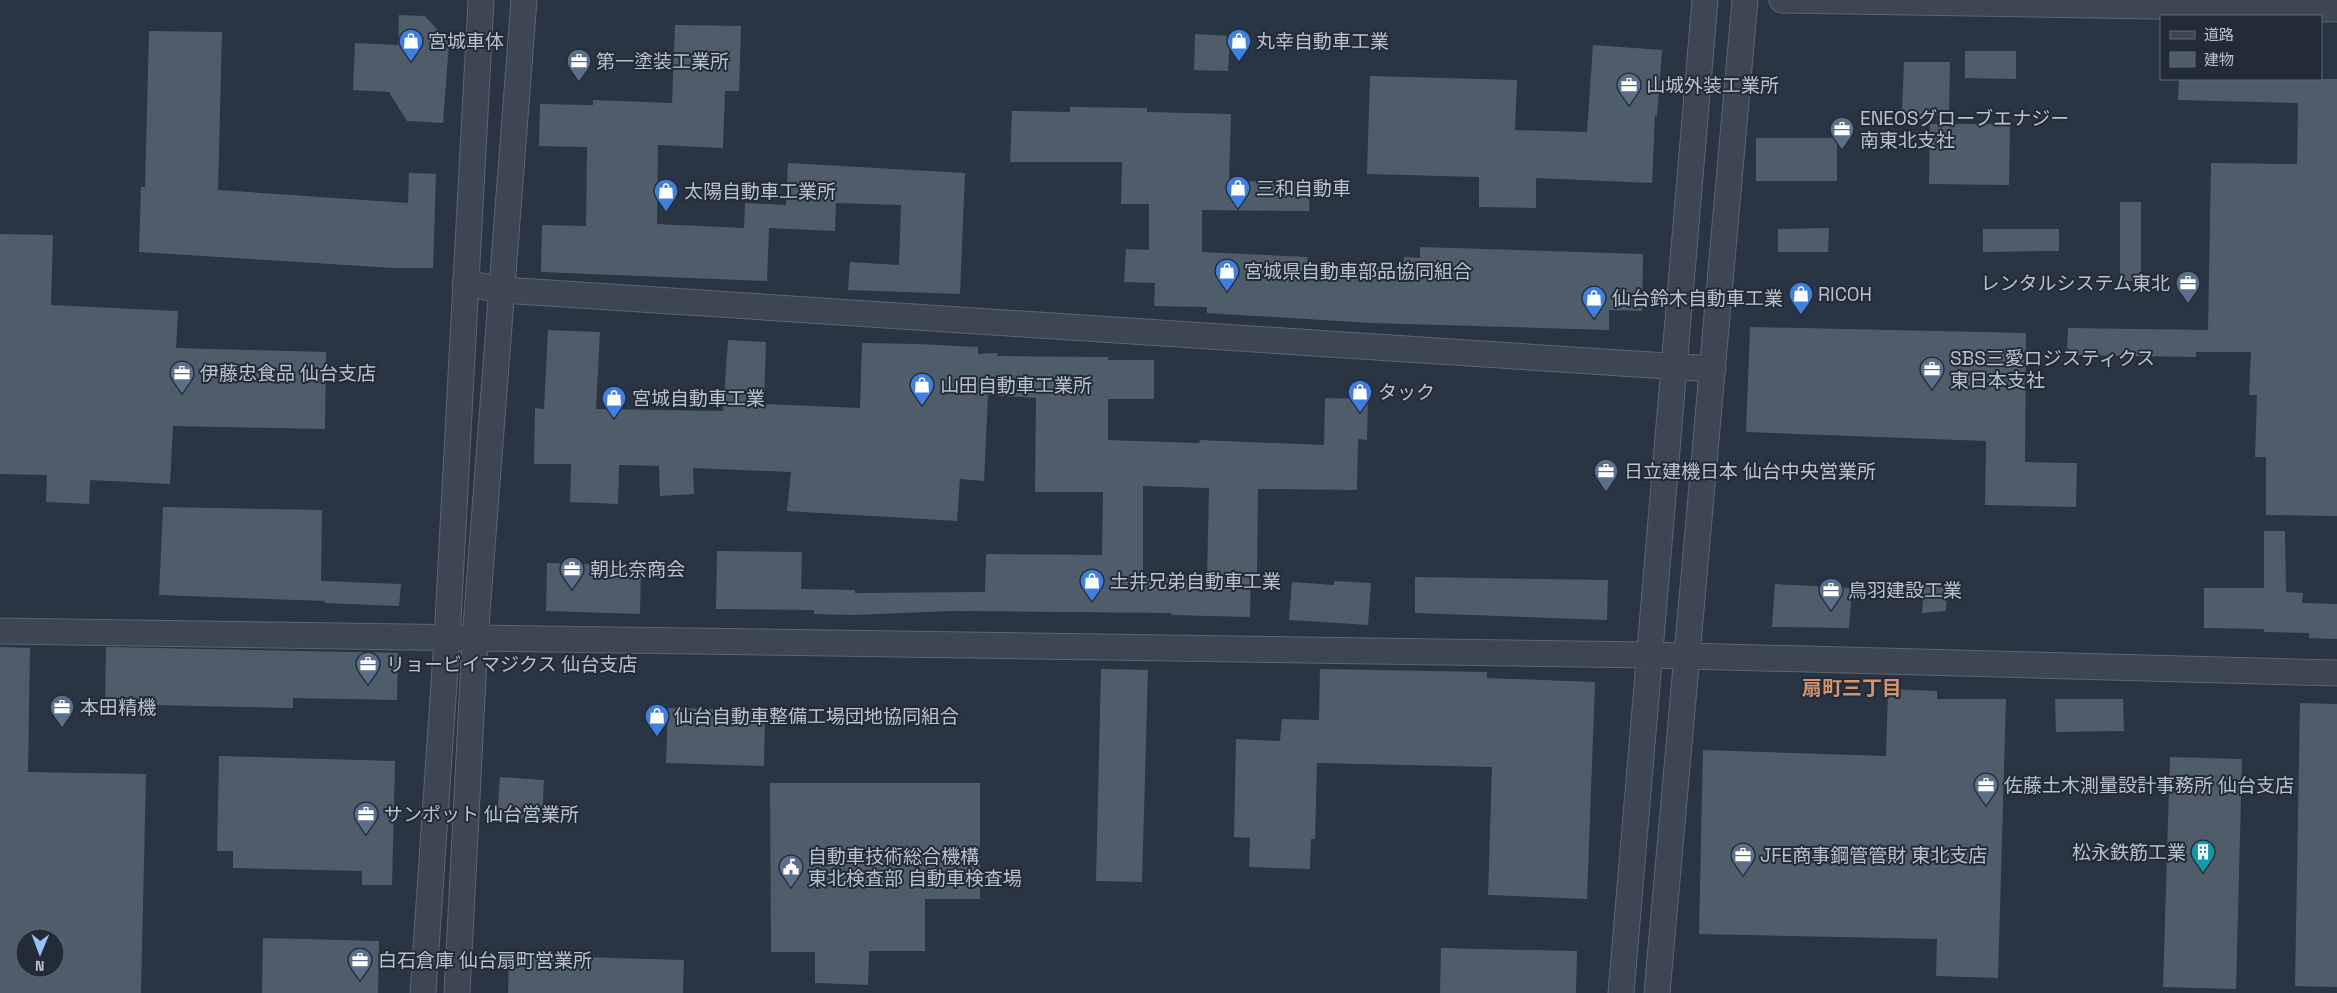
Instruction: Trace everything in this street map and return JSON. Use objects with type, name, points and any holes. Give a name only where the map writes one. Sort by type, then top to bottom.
[{"type":"street","points":[[423,993],[446,639],[481,0]]},
{"type":"street","points":[[456,993],[475,639],[524,0]]},
{"type":"street","points":[[1621,993],[1705,0]]},
{"type":"street","points":[[1658,993],[1745,0]]},
{"type":"street","points":[[1782,0],[2337,9]]},
{"type":"street","points":[[466,283],[502,290],[1712,369]]},
{"type":"street","points":[[0,630],[446,639],[1650,655],[2337,673]]},
{"type":"building","points":[[399,15],[425,16],[449,43],[443,123],[407,121],[389,92],[353,90],[355,43],[398,45]]},
{"type":"building","points":[[675,25],[741,26],[739,91],[725,91],[723,148],[658,145],[657,224],[744,228],[745,203],[786,205],[788,163],[965,173],[960,294],[848,290],[850,262],[899,265],[901,205],[836,203],[835,231],[769,228],[767,281],[541,272],[542,225],[586,226],[587,147],[539,146],[540,104],[593,105],[593,100],[672,103]]},
{"type":"building","points":[[149,31],[222,32],[218,190],[408,203],[409,173],[436,174],[433,268],[394,268],[139,252],[141,187],[145,187]]},
{"type":"building","points":[[1195,34],[1230,36],[1228,71],[1194,70]]},
{"type":"building","points":[[1593,45],[1662,50],[1657,116],[1655,115],[1652,183],[1536,178],[1536,208],[1479,207],[1479,177],[1367,174],[1370,76],[1517,80],[1515,130],[1587,132]]},
{"type":"building","points":[[1965,51],[2016,51],[2016,79],[1965,78]]},
{"type":"building","points":[[1904,62],[1950,62],[1949,115],[1902,114]]},
{"type":"building","points":[[2337,79],[2337,516],[2266,515],[2266,457],[2255,457],[2257,395],[2249,395],[2251,352],[2196,352],[2196,357],[2067,355],[2068,328],[2208,330],[2211,163],[2297,164],[2298,103],[2178,100],[2179,80]]},
{"type":"building","points":[[1070,107],[1147,108],[1147,112],[1231,114],[1229,181],[1310,182],[1309,211],[1202,210],[1202,252],[1308,257],[1307,263],[1403,269],[1404,257],[1420,258],[1420,247],[1643,254],[1642,311],[1609,310],[1609,330],[1371,323],[1207,313],[1207,307],[1154,306],[1155,283],[1124,282],[1126,249],[1149,250],[1149,204],[1121,204],[1122,162],[1010,162],[1012,111],[1070,112]]},
{"type":"building","points":[[1930,124],[2010,124],[2009,185],[1929,184]]},
{"type":"building","points":[[1756,138],[1837,138],[1837,181],[1756,181]]},
{"type":"building","points":[[2120,202],[2141,202],[2141,281],[2120,281]]},
{"type":"building","points":[[1829,228],[1828,252],[1778,252],[1778,229]]},
{"type":"building","points":[[1983,229],[2059,229],[2059,251],[1983,252]]},
{"type":"building","points":[[0,234],[53,235],[51,305],[178,311],[176,348],[326,352],[325,429],[173,426],[170,484],[90,480],[89,504],[46,502],[47,475],[0,474]]},
{"type":"building","points":[[1750,327],[2026,333],[2025,462],[2077,463],[2076,507],[1985,505],[1986,441],[1746,432]]},
{"type":"building","points":[[548,330],[600,332],[596,409],[723,411],[728,340],[766,342],[764,404],[860,408],[862,343],[978,347],[978,354],[997,353],[997,356],[1108,357],[1108,360],[1154,360],[1154,399],[1108,399],[1108,440],[1199,443],[1200,440],[1324,445],[1325,398],[1368,399],[1367,440],[1358,439],[1357,490],[1258,489],[1257,573],[1251,573],[1250,617],[1171,615],[1171,613],[951,611],[854,615],[814,614],[814,610],[716,609],[717,551],[802,552],[801,589],[855,590],[855,593],[985,592],[986,554],[1102,555],[1103,492],[1035,492],[1036,398],[988,395],[984,481],[960,479],[957,521],[787,511],[791,472],[693,468],[694,494],[660,496],[659,466],[619,465],[618,504],[570,502],[571,464],[534,464],[535,408],[544,409]],"holes":[[[1143,486],[1209,488],[1207,579],[1143,577]]]},
{"type":"building","points":[[163,507],[322,510],[321,581],[401,584],[399,606],[325,603],[325,601],[159,595]]},
{"type":"building","points":[[2264,531],[2285,531],[2286,592],[2303,593],[2302,603],[2337,604],[2337,639],[2309,638],[2309,633],[2264,632],[2264,629],[2204,628],[2204,588],[2264,588]]},
{"type":"building","points":[[547,563],[641,566],[640,614],[546,611]]},
{"type":"building","points":[[1415,577],[1608,580],[1607,620],[1415,613]]},
{"type":"building","points":[[1334,581],[1371,583],[1368,625],[1289,620],[1292,582],[1334,585]]},
{"type":"building","points":[[1775,584],[1852,588],[1849,628],[1772,627]]},
{"type":"building","points":[[1924,586],[1947,588],[1946,611],[1922,613]]},
{"type":"building","points":[[0,647],[30,648],[28,772],[146,774],[141,993],[0,993]]},
{"type":"building","points":[[106,647],[398,653],[397,700],[293,698],[293,708],[105,704]]},
{"type":"building","points":[[1101,669],[1148,670],[1142,882],[1096,881]]},
{"type":"building","points":[[1320,669],[1487,672],[1487,678],[1595,682],[1587,899],[1488,895],[1492,767],[1317,763],[1315,839],[1311,839],[1310,869],[1249,867],[1250,838],[1234,837],[1236,739],[1280,741],[1282,719],[1319,720]]},
{"type":"building","points":[[1888,689],[1937,691],[1937,699],[2006,699],[1998,978],[1936,976],[1937,939],[1699,934],[1703,750],[1886,756]]},
{"type":"building","points":[[2055,699],[2123,699],[2124,731],[2056,732]]},
{"type":"building","points":[[2300,703],[2337,704],[2337,987],[2295,986]]},
{"type":"building","points":[[668,708],[765,710],[764,766],[666,763]]},
{"type":"building","points":[[219,756],[395,761],[392,885],[362,885],[362,871],[233,868],[233,851],[217,851]]},
{"type":"building","name":"松永鉄筋工業","points":[[2170,757],[2242,759],[2236,989],[2163,987]]},
{"type":"building","points":[[500,777],[544,780],[542,820],[497,817]]},
{"type":"building","points":[[770,783],[980,783],[980,899],[925,899],[925,951],[869,951],[868,985],[815,983],[815,952],[771,952]]},
{"type":"building","points":[[263,938],[379,941],[378,993],[262,993]]},
{"type":"building","points":[[1441,948],[1577,951],[1576,993],[1440,993]]},
{"type":"building","points":[[509,955],[684,960],[683,993],[508,993]]},
{"type":"place","name":"宮城車体","points":[[411,62]]},
{"type":"place","name":"丸幸自動車工業","points":[[1239,62]]},
{"type":"place","name":"第一塗装工業所","points":[[579,82]]},
{"type":"place","name":"山城外装工業所","points":[[1629,106]]},
{"type":"place","name":"ENEOSグローブエナジー 南東北支社","points":[[1842,150]]},
{"type":"place","name":"三和自動車","points":[[1238,209]]},
{"type":"place","name":"太陽自動車工業所","points":[[666,212]]},
{"type":"place","name":"宮城県自動車部品協同組合","points":[[1227,292]]},
{"type":"place","name":"レンタルシステム東北","points":[[2188,304]]},
{"type":"place","name":"RICOH","points":[[1801,315]]},
{"type":"place","name":"仙台鈴木自動車工業","points":[[1594,319]]},
{"type":"place","name":"SBS三愛ロジスティクス 東日本支社","points":[[1932,390]]},
{"type":"place","name":"伊藤忠食品 仙台支店","points":[[182,394]]},
{"type":"place","name":"山田自動車工業所","points":[[922,406]]},
{"type":"place","name":"タック","points":[[1360,413]]},
{"type":"place","name":"宮城自動車工業","points":[[614,419]]},
{"type":"place","name":"日立建機日本 仙台中央営業所","points":[[1606,492]]},
{"type":"place","name":"朝比奈商会","points":[[572,590]]},
{"type":"place","name":"土井兄弟自動車工業","points":[[1092,602]]},
{"type":"place","name":"鳥羽建設工業","points":[[1831,611]]},
{"type":"place","name":"リョービイマジクス 仙台支店","points":[[368,685]]},
{"type":"place","name":"本田精機","points":[[62,728]]},
{"type":"place","name":"仙台自動車整備工場団地協同組合","points":[[657,737]]},
{"type":"place","name":"佐藤土木測量設計事務所 仙台支店","points":[[1986,806]]},
{"type":"place","name":"サンポット 仙台営業所","points":[[366,835]]},
{"type":"place","name":"松永鉄筋工業","points":[[2203,873]]},
{"type":"place","name":"JFE商事鋼管管財 東北支店","points":[[1743,876]]},
{"type":"place","name":"自動車技術総合機構 東北検査部 自動車検査場","points":[[791,888]]},
{"type":"place","name":"白石倉庫 仙台扇町営業所","points":[[360,981]]},
{"type":"district","name":"扇町三丁目","points":[[1852,688]]}]
